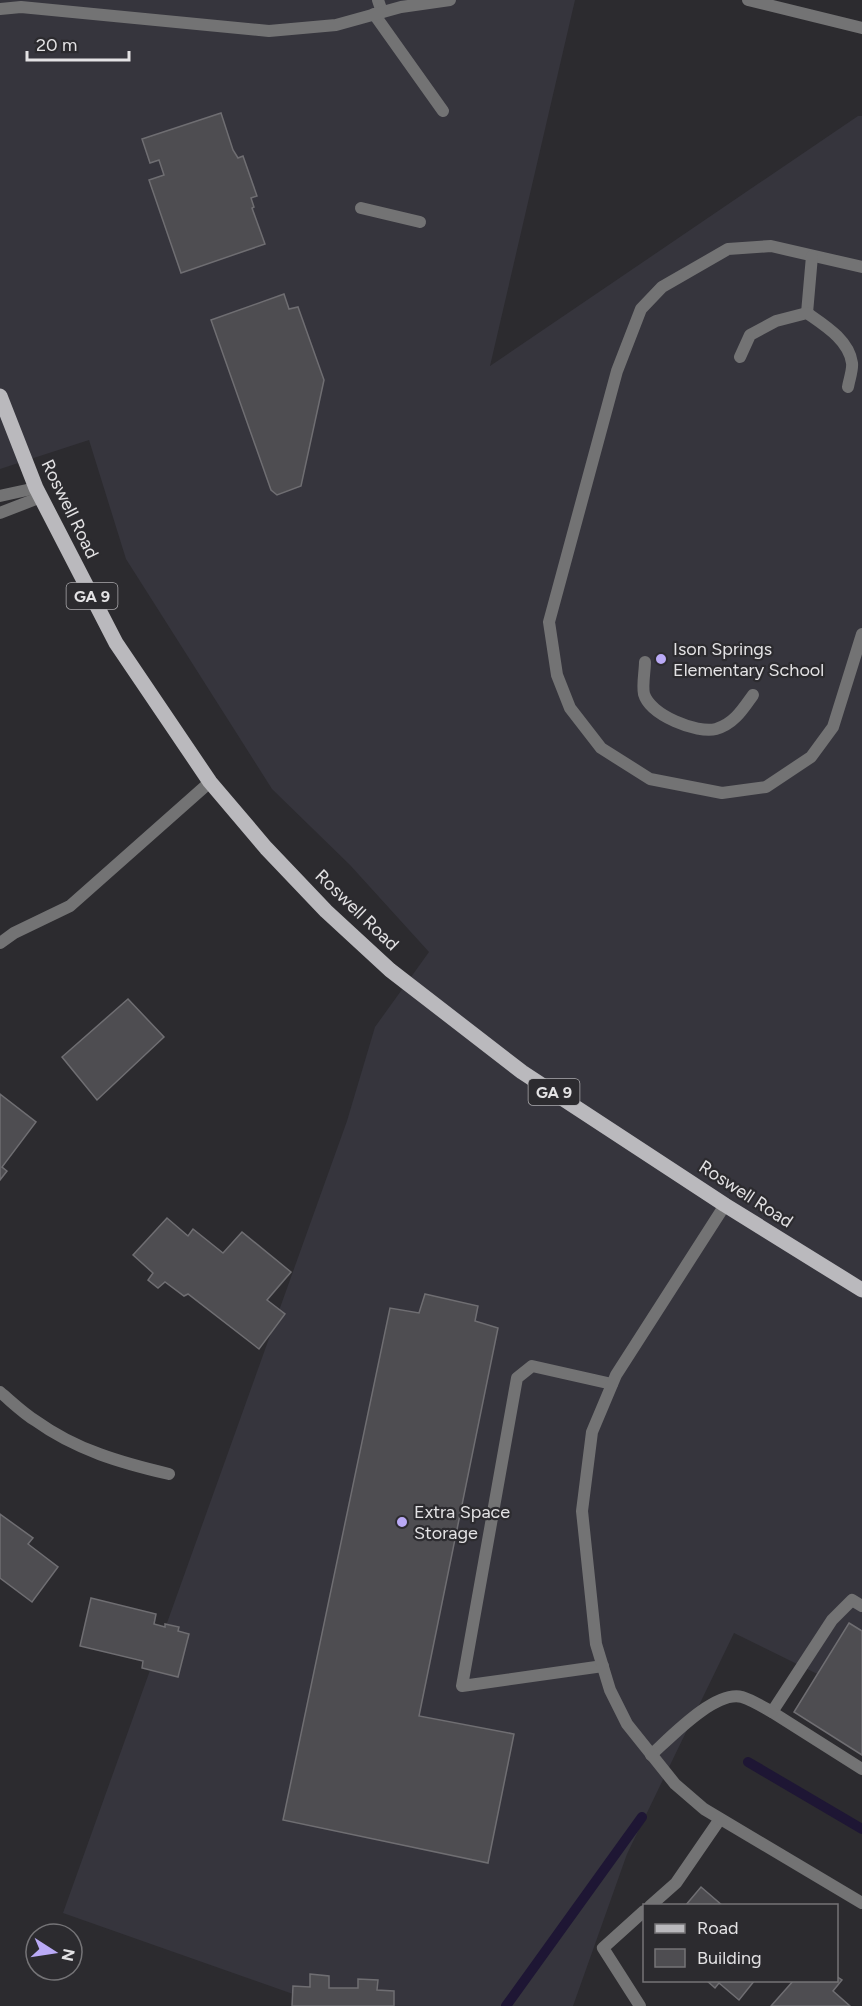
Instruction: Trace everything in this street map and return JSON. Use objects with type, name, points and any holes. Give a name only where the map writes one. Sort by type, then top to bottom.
[{"type":"main road","name":"Roswell Road","points":[[0,396],[38,492],[116,643],[210,782],[266,848],[311,895],[390,970],[522,1072],[725,1205],[862,1290]]},
{"type":"street","points":[[0,9],[21,7],[269,31],[336,25],[378,9],[450,0]]},
{"type":"street","points":[[748,0],[862,28]]},
{"type":"street","points":[[378,9],[442,111]]},
{"type":"street","points":[[361,208],[420,222]]},
{"type":"street","points":[[862,267],[771,246],[728,249],[662,287],[641,309],[617,371],[549,622],[557,675],[570,708],[601,748],[650,779],[722,793],[766,787],[811,757],[833,727],[862,634]]},
{"type":"street","points":[[807,314],[812,256]]},
{"type":"street","points":[[740,357],[750,335],[776,321],[807,314],[823,324],[844,344],[852,363],[848,387]]},
{"type":"street","points":[[0,496],[38,492]]},
{"type":"street","points":[[0,513],[38,492]]},
{"type":"street","points":[[645,662],[644,695],[656,711],[687,725],[716,729],[737,718],[753,695]]},
{"type":"street","points":[[0,943],[14,933],[70,906],[210,782]]},
{"type":"street","points":[[725,1205],[616,1375],[592,1432],[582,1510],[596,1644],[610,1690],[627,1724],[675,1784],[704,1809],[862,1903]]},
{"type":"street","points":[[603,1666],[462,1686],[517,1378],[532,1366],[612,1384]]},
{"type":"street","points":[[0,1392],[37,1422],[80,1446],[120,1462],[169,1474]]},
{"type":"street","points":[[772,1712],[832,1620],[852,1600],[862,1606]]},
{"type":"street","points":[[651,1755],[705,1707],[716,1702],[741,1697],[772,1712],[862,1769]]},
{"type":"street","points":[[651,1904],[676,1883],[720,1819]]},
{"type":"street","points":[[640,2006],[603,1948],[643,1913]]},
{"type":"shaded area","points":[[0,0],[575,0],[490,366],[858,116],[862,116],[862,1696],[734,1633],[627,1854],[573,2006],[327,2006],[63,1913],[347,1121],[375,1027],[429,952],[350,865],[272,789],[126,559],[89,440],[0,469]]},
{"type":"building","points":[[221,113],[233,150],[238,158],[243,156],[257,196],[251,198],[254,207],[252,208],[265,244],[181,273],[149,180],[164,175],[159,160],[150,163],[142,139]]},
{"type":"building","points":[[284,294],[289,309],[298,307],[324,380],[301,486],[277,495],[271,490],[211,320]]},
{"type":"building","points":[[128,999],[164,1037],[97,1100],[62,1057]]},
{"type":"building","points":[[0,1094],[36,1122],[2,1167],[7,1171],[0,1180]]},
{"type":"building","points":[[167,1218],[188,1236],[193,1229],[223,1253],[242,1232],[291,1272],[267,1300],[285,1314],[259,1349],[188,1294],[184,1296],[165,1282],[158,1288],[148,1280],[153,1273],[133,1255]]},
{"type":"building","name":"Extra Space Storage","points":[[425,1294],[478,1306],[475,1321],[498,1328],[419,1716],[514,1734],[488,1863],[283,1820],[390,1308],[419,1313]]},
{"type":"building","points":[[0,1514],[33,1538],[28,1544],[58,1567],[32,1602],[0,1578]]},
{"type":"building","points":[[91,1598],[156,1614],[154,1624],[179,1627],[178,1631],[189,1634],[178,1677],[142,1668],[143,1661],[80,1646]]},
{"type":"building","points":[[849,1623],[862,1631],[862,1755],[794,1712]]},
{"type":"building","points":[[701,1887],[721,1904],[687,1904]]},
{"type":"building","points":[[310,1974],[329,1976],[329,1988],[358,1988],[358,1979],[378,1980],[377,1990],[394,1991],[394,2006],[292,2006],[293,1986],[310,1987]]},
{"type":"building","points":[[838,1977],[842,1980],[833,1991],[850,2006],[771,2006],[792,1982],[838,1982]]},
{"type":"building","points":[[708,1982],[753,1982],[739,2000],[719,1983],[715,1988]]},
{"type":"waterway","points":[[748,1762],[862,1829]]},
{"type":"waterway","points":[[506,2006],[642,1817]]},
{"type":"place","name":"Ison Springs Elementary School","points":[[661,659]]},
{"type":"place","name":"Extra Space Storage","points":[[402,1522]]}]
